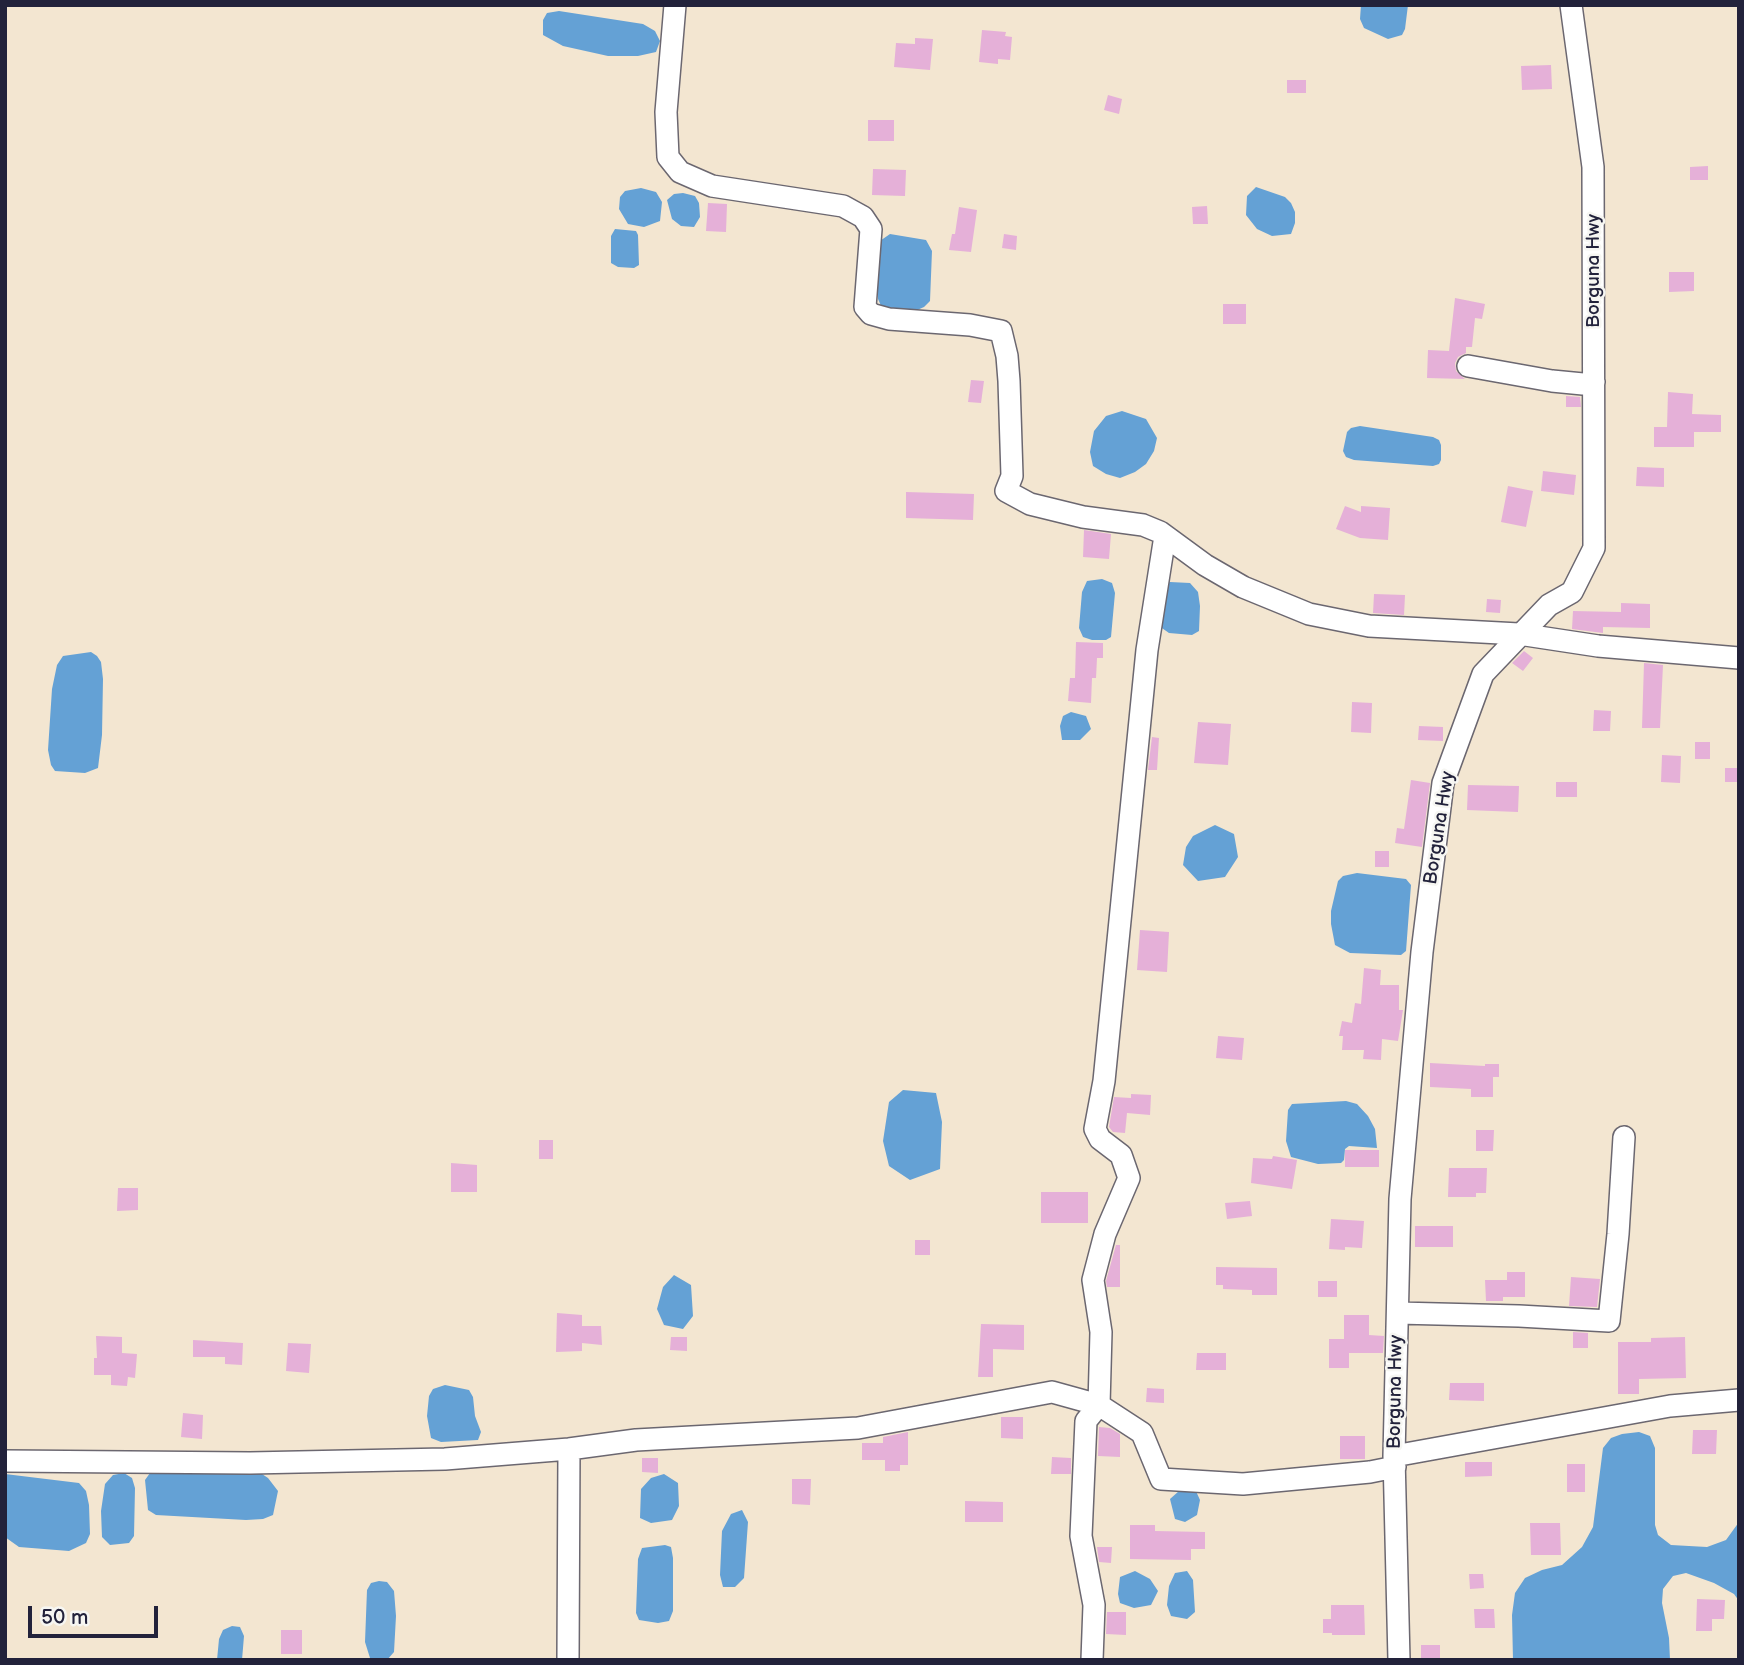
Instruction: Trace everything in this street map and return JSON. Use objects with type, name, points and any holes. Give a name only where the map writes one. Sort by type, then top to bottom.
[{"type":"street","points":[[675,5],[666,112],[668,157],[680,172],[712,186],[843,206],[863,217],[871,229],[865,307],[870,314],[888,319],[970,325],[1000,331],[1007,356],[1009,382],[1012,476],[1006,491],[1030,504],[1083,517],[1143,525],[1165,536],[1205,565],[1243,587],[1309,614],[1369,626],[1519,634],[1574,643],[1739,658]]},
{"type":"street","name":"Borguna Hwy","points":[[1399,1660],[1394,1461],[1400,1199],[1422,952],[1443,783],[1483,674],[1549,605],[1572,592],[1594,548],[1594,167],[1571,5]]},
{"type":"street","points":[[1468,366],[1552,382],[1594,382]]},
{"type":"street","points":[[1092,1660],[1094,1605],[1080,1536],[1086,1420],[1098,1405],[1101,1332],[1093,1280],[1105,1234],[1129,1178],[1121,1155],[1100,1139],[1095,1129],[1105,1072],[1147,650],[1165,536]]},
{"type":"street","points":[[1398,1313],[1609,1321],[1624,1137]]},
{"type":"street","points":[[5,1461],[250,1463],[431,1460],[636,1440],[858,1428],[1052,1392],[1098,1405],[1142,1433],[1161,1479],[1243,1484],[1370,1472],[1394,1461],[1670,1406],[1739,1399]]},
{"type":"street","points":[[568,1660],[569,1448]]},
{"type":"water","points":[[1361,5],[1408,5],[1402,35],[1388,39],[1364,28],[1360,19]]},
{"type":"water","points":[[559,11],[643,24],[655,31],[660,41],[656,52],[638,56],[608,56],[563,46],[543,35],[543,20],[547,13]]},
{"type":"water","points":[[1256,187],[1285,197],[1291,203],[1295,212],[1295,223],[1291,234],[1272,236],[1257,229],[1246,215],[1247,196]]},
{"type":"water","points":[[641,188],[656,192],[662,202],[660,221],[644,227],[628,224],[619,209],[620,197],[625,191]]},
{"type":"water","points":[[674,194],[695,196],[699,203],[700,217],[694,227],[681,226],[672,219],[667,200]]},
{"type":"water","points":[[615,229],[636,231],[638,235],[639,265],[634,268],[618,267],[611,263],[611,236]]},
{"type":"water","points":[[890,234],[926,240],[932,251],[930,301],[915,311],[882,308],[878,299],[873,249]]},
{"type":"water","points":[[1122,411],[1146,419],[1157,438],[1154,451],[1146,464],[1120,478],[1093,466],[1090,452],[1094,431],[1106,416]]},
{"type":"water","points":[[1360,426],[1433,437],[1439,440],[1441,445],[1441,460],[1433,466],[1354,460],[1346,457],[1343,451],[1347,432]]},
{"type":"water","points":[[1102,579],[1112,583],[1115,593],[1111,637],[1106,640],[1092,640],[1083,637],[1079,628],[1082,592],[1087,581]]},
{"type":"water","points":[[1190,583],[1198,592],[1199,631],[1192,635],[1169,633],[1159,626],[1163,584]]},
{"type":"water","points":[[91,652],[101,662],[103,679],[102,735],[98,768],[85,773],[55,771],[48,750],[52,689],[57,665],[63,656]]},
{"type":"water","points":[[1071,712],[1086,716],[1091,729],[1080,740],[1062,740],[1060,726],[1063,716]]},
{"type":"water","points":[[1215,825],[1234,834],[1238,857],[1225,877],[1198,881],[1183,865],[1186,847],[1193,836]]},
{"type":"water","points":[[1357,873],[1406,879],[1411,885],[1406,951],[1401,955],[1350,953],[1335,945],[1331,911],[1338,881],[1343,876]]},
{"type":"water","points":[[903,1090],[936,1093],[942,1122],[940,1169],[910,1180],[889,1166],[883,1141],[889,1102]]},
{"type":"water","points":[[1346,1101],[1357,1104],[1368,1116],[1375,1129],[1377,1148],[1349,1146],[1345,1149],[1341,1163],[1318,1164],[1291,1157],[1286,1141],[1288,1110],[1292,1104]]},
{"type":"water","points":[[674,1275],[691,1285],[693,1316],[683,1329],[664,1325],[657,1309],[663,1287]]},
{"type":"water","points":[[445,1385],[469,1390],[481,1432],[478,1440],[441,1442],[431,1438],[427,1416],[429,1396],[433,1389]]},
{"type":"water","points":[[1639,1432],[1650,1436],[1655,1448],[1655,1525],[1658,1535],[1671,1545],[1707,1547],[1726,1540],[1739,1522],[1739,1601],[1734,1594],[1714,1583],[1686,1573],[1673,1576],[1663,1589],[1662,1603],[1670,1660],[1513,1660],[1512,1615],[1515,1593],[1525,1578],[1562,1565],[1582,1547],[1593,1527],[1603,1448],[1611,1438]]},
{"type":"water","points":[[166,1469],[259,1472],[268,1478],[278,1491],[273,1515],[263,1519],[246,1520],[156,1515],[148,1510],[145,1480],[150,1473]]},
{"type":"water","points":[[124,1473],[132,1478],[135,1488],[134,1536],[129,1543],[110,1545],[102,1537],[101,1511],[105,1484],[113,1475]]},
{"type":"water","points":[[5,1474],[79,1483],[86,1491],[89,1505],[90,1534],[86,1543],[69,1551],[19,1547],[5,1537]]},
{"type":"water","points":[[664,1474],[678,1483],[679,1506],[672,1520],[651,1523],[640,1518],[641,1489],[651,1478]]},
{"type":"water","points":[[1195,1489],[1200,1500],[1197,1515],[1185,1522],[1175,1519],[1170,1499],[1179,1491]]},
{"type":"water","points":[[742,1510],[748,1522],[744,1578],[735,1587],[723,1587],[720,1575],[722,1531],[731,1514]]},
{"type":"water","points":[[665,1545],[671,1547],[673,1558],[673,1611],[669,1621],[658,1623],[639,1620],[636,1613],[638,1559],[642,1548]]},
{"type":"water","points":[[1135,1571],[1150,1579],[1158,1591],[1151,1605],[1134,1608],[1120,1603],[1120,1577]]},
{"type":"water","points":[[1187,1571],[1193,1580],[1195,1612],[1187,1619],[1171,1616],[1167,1605],[1169,1586],[1175,1573]]},
{"type":"water","points":[[387,1582],[394,1591],[394,1652],[387,1660],[370,1658],[365,1642],[367,1590],[371,1583]]},
{"type":"water","points":[[232,1626],[240,1627],[244,1636],[242,1660],[217,1660],[219,1639],[223,1630]]},
{"type":"building","points":[[982,30],[1006,32],[1005,36],[1012,37],[1010,60],[998,59],[998,64],[979,62]]},
{"type":"building","points":[[915,38],[933,39],[930,70],[894,67],[896,43],[915,44]]},
{"type":"building","points":[[1551,65],[1552,89],[1522,90],[1521,66]]},
{"type":"building","points":[[1287,80],[1306,80],[1306,93],[1287,93]]},
{"type":"building","points":[[1108,95],[1122,99],[1119,114],[1104,110]]},
{"type":"building","points":[[868,120],[894,120],[894,141],[868,141]]},
{"type":"building","points":[[1708,166],[1708,180],[1690,180],[1690,167]]},
{"type":"building","points":[[873,169],[906,170],[905,196],[872,195]]},
{"type":"building","points":[[708,203],[727,204],[726,232],[706,231]]},
{"type":"building","points":[[1207,206],[1208,224],[1193,224],[1192,207]]},
{"type":"building","points":[[959,207],[977,210],[971,252],[949,250],[952,234],[955,234]]},
{"type":"building","points":[[1004,234],[1017,236],[1016,250],[1002,248]]},
{"type":"building","points":[[1669,272],[1694,272],[1694,291],[1669,292]]},
{"type":"building","points":[[1455,298],[1485,304],[1482,319],[1475,318],[1472,347],[1466,347],[1466,353],[1458,357],[1455,363],[1456,371],[1465,379],[1427,378],[1428,350],[1449,351]]},
{"type":"building","points":[[1223,304],[1246,304],[1246,324],[1223,324]]},
{"type":"building","points":[[971,380],[984,381],[981,403],[968,402]]},
{"type":"building","points":[[1668,392],[1693,394],[1692,414],[1721,415],[1721,432],[1694,432],[1694,447],[1654,447],[1654,427],[1667,427]]},
{"type":"building","points":[[1566,396],[1580,397],[1581,407],[1566,407]]},
{"type":"building","points":[[1637,467],[1664,468],[1664,487],[1636,486]]},
{"type":"building","points":[[1543,471],[1576,475],[1574,495],[1541,491]]},
{"type":"building","points":[[1508,486],[1533,491],[1526,527],[1501,522]]},
{"type":"building","points":[[906,492],[974,494],[973,520],[906,518]]},
{"type":"building","points":[[1345,506],[1361,512],[1361,506],[1390,508],[1388,540],[1360,538],[1336,529]]},
{"type":"building","points":[[1084,530],[1111,534],[1109,559],[1083,557]]},
{"type":"building","points":[[1374,594],[1405,595],[1404,615],[1373,613]]},
{"type":"building","points":[[1487,599],[1501,600],[1500,613],[1486,612]]},
{"type":"building","points":[[1621,603],[1650,604],[1650,628],[1603,627],[1603,633],[1572,629],[1573,611],[1621,612]]},
{"type":"building","points":[[1076,642],[1103,643],[1103,658],[1097,658],[1096,678],[1092,678],[1091,703],[1068,701],[1070,678],[1075,678]]},
{"type":"building","points":[[1524,651],[1533,658],[1523,671],[1512,663]]},
{"type":"building","points":[[1644,663],[1663,665],[1660,728],[1642,728]]},
{"type":"building","points":[[1352,702],[1372,703],[1371,733],[1351,732]]},
{"type":"building","points":[[1594,710],[1611,711],[1610,731],[1593,731]]},
{"type":"building","points":[[1198,722],[1231,724],[1228,765],[1194,763]]},
{"type":"building","points":[[1419,726],[1443,727],[1443,741],[1418,740]]},
{"type":"building","points":[[1152,737],[1159,738],[1157,770],[1148,770]]},
{"type":"building","points":[[1695,742],[1710,742],[1710,759],[1695,759]]},
{"type":"building","points":[[1662,755],[1681,756],[1680,783],[1661,782]]},
{"type":"building","points":[[1725,768],[1739,768],[1739,782],[1725,782]]},
{"type":"building","points":[[1411,780],[1430,783],[1422,847],[1395,843],[1397,828],[1404,829]]},
{"type":"building","points":[[1556,782],[1577,782],[1577,797],[1556,797]]},
{"type":"building","points":[[1468,785],[1519,786],[1518,812],[1467,810]]},
{"type":"building","points":[[1375,851],[1389,851],[1389,867],[1375,867]]},
{"type":"building","points":[[1140,930],[1169,932],[1167,972],[1137,970]]},
{"type":"building","points":[[1364,968],[1381,970],[1380,985],[1399,985],[1399,1010],[1403,1010],[1398,1041],[1382,1039],[1381,1060],[1363,1059],[1364,1050],[1342,1050],[1343,1036],[1339,1036],[1342,1021],[1352,1023],[1355,1003],[1361,1004]]},
{"type":"building","points":[[1218,1036],[1244,1038],[1242,1060],[1216,1058]]},
{"type":"building","points":[[1430,1063],[1485,1066],[1499,1064],[1499,1077],[1493,1077],[1493,1097],[1471,1097],[1471,1089],[1430,1087]]},
{"type":"building","points":[[1131,1094],[1151,1095],[1150,1115],[1127,1113],[1125,1133],[1113,1132],[1109,1127],[1114,1097],[1131,1098]]},
{"type":"building","points":[[1476,1130],[1494,1130],[1493,1151],[1476,1151]]},
{"type":"building","points":[[539,1140],[553,1140],[553,1159],[539,1159]]},
{"type":"building","points":[[1345,1150],[1379,1150],[1379,1167],[1345,1167]]},
{"type":"building","points":[[1273,1156],[1297,1160],[1292,1189],[1251,1183],[1253,1158],[1272,1159]]},
{"type":"building","points":[[451,1163],[477,1165],[477,1192],[451,1192]]},
{"type":"building","points":[[1449,1168],[1487,1168],[1486,1193],[1476,1193],[1476,1197],[1448,1197]]},
{"type":"building","points":[[118,1188],[138,1188],[138,1210],[117,1211]]},
{"type":"building","points":[[1041,1192],[1088,1192],[1088,1223],[1041,1223]]},
{"type":"building","points":[[1250,1201],[1252,1216],[1227,1219],[1225,1203]]},
{"type":"building","points":[[1331,1219],[1364,1221],[1362,1248],[1329,1249]]},
{"type":"building","points":[[1415,1226],[1453,1226],[1453,1247],[1415,1247]]},
{"type":"building","points":[[915,1240],[930,1240],[930,1255],[915,1255]]},
{"type":"building","points":[[1116,1245],[1120,1245],[1120,1287],[1107,1287],[1106,1281]]},
{"type":"building","points":[[1216,1267],[1277,1268],[1277,1295],[1252,1295],[1252,1290],[1223,1289],[1223,1285],[1216,1285]]},
{"type":"building","points":[[1507,1272],[1525,1272],[1525,1297],[1503,1297],[1503,1301],[1486,1301],[1485,1280],[1507,1280]]},
{"type":"building","points":[[1571,1277],[1600,1279],[1597,1307],[1569,1306]]},
{"type":"building","points":[[1318,1281],[1337,1281],[1337,1297],[1318,1297]]},
{"type":"building","points":[[557,1313],[582,1315],[582,1326],[601,1326],[602,1345],[582,1343],[582,1351],[556,1352]]},
{"type":"building","points":[[1344,1315],[1369,1315],[1369,1335],[1384,1336],[1383,1353],[1349,1353],[1349,1368],[1329,1368],[1329,1339],[1344,1339]]},
{"type":"building","points":[[981,1324],[1024,1325],[1024,1350],[993,1349],[993,1377],[978,1377]]},
{"type":"building","points":[[1573,1332],[1588,1333],[1588,1348],[1573,1348]]},
{"type":"building","points":[[96,1336],[122,1337],[122,1353],[137,1354],[135,1378],[128,1377],[127,1386],[111,1385],[111,1375],[94,1375],[94,1358],[97,1358]]},
{"type":"building","points":[[671,1337],[687,1337],[687,1351],[670,1350]]},
{"type":"building","points":[[1685,1337],[1686,1378],[1639,1379],[1639,1394],[1618,1394],[1618,1342],[1651,1342],[1651,1338]]},
{"type":"building","points":[[193,1340],[243,1343],[242,1365],[225,1364],[225,1357],[193,1357]]},
{"type":"building","points":[[288,1343],[311,1344],[309,1373],[286,1371]]},
{"type":"building","points":[[1197,1353],[1226,1353],[1226,1370],[1196,1370]]},
{"type":"building","points":[[1450,1383],[1484,1383],[1484,1401],[1449,1400]]},
{"type":"building","points":[[1147,1388],[1164,1389],[1164,1403],[1146,1402]]},
{"type":"building","points":[[183,1413],[203,1415],[202,1439],[181,1437]]},
{"type":"building","points":[[1001,1417],[1023,1417],[1023,1439],[1001,1438]]},
{"type":"building","points":[[1099,1427],[1110,1428],[1120,1434],[1120,1457],[1098,1456]]},
{"type":"building","points":[[1693,1430],[1717,1430],[1716,1454],[1692,1454]]},
{"type":"building","points":[[908,1432],[908,1465],[900,1465],[900,1471],[885,1471],[885,1460],[862,1460],[862,1443],[883,1443],[883,1437]]},
{"type":"building","points":[[1340,1436],[1365,1436],[1365,1459],[1340,1459]]},
{"type":"building","points":[[1052,1457],[1071,1458],[1071,1474],[1051,1474]]},
{"type":"building","points":[[642,1458],[658,1458],[658,1473],[642,1472]]},
{"type":"building","points":[[1465,1462],[1492,1462],[1492,1476],[1465,1477]]},
{"type":"building","points":[[1567,1464],[1585,1464],[1585,1492],[1567,1492]]},
{"type":"building","points":[[792,1479],[811,1479],[810,1505],[792,1504]]},
{"type":"building","points":[[965,1501],[1003,1502],[1003,1522],[965,1522]]},
{"type":"building","points":[[1530,1523],[1560,1523],[1561,1555],[1531,1555]]},
{"type":"building","points":[[1130,1525],[1155,1525],[1155,1531],[1205,1532],[1205,1549],[1191,1549],[1191,1560],[1130,1559]]},
{"type":"building","points":[[1097,1547],[1112,1547],[1111,1563],[1099,1562]]},
{"type":"building","points":[[1469,1574],[1483,1574],[1484,1588],[1470,1589]]},
{"type":"building","points":[[1697,1599],[1725,1600],[1724,1619],[1712,1619],[1712,1631],[1696,1631]]},
{"type":"building","points":[[1331,1605],[1364,1605],[1365,1635],[1323,1633],[1323,1619],[1331,1619]]},
{"type":"building","points":[[1474,1609],[1494,1609],[1495,1628],[1475,1628]]},
{"type":"building","points":[[1107,1612],[1126,1612],[1126,1635],[1106,1634]]},
{"type":"building","points":[[281,1630],[302,1630],[302,1654],[281,1654]]},
{"type":"building","points":[[1421,1645],[1440,1645],[1440,1660],[1421,1660]]}]
